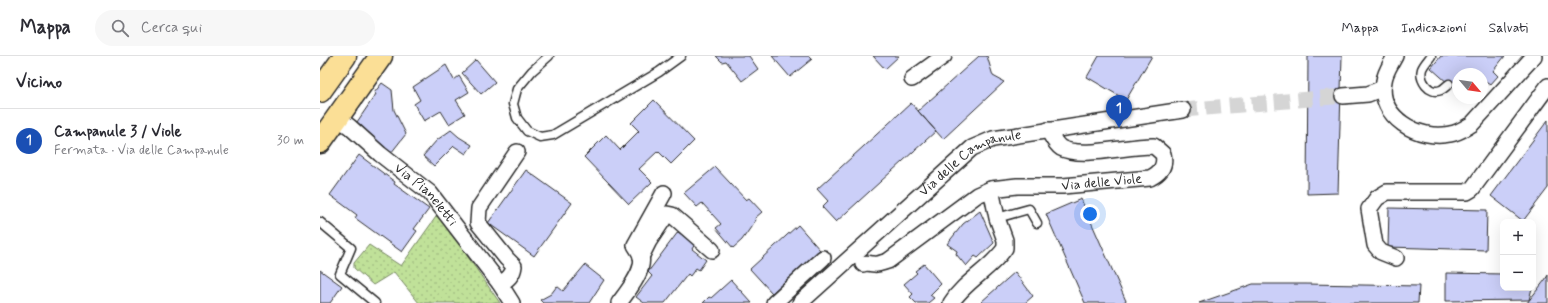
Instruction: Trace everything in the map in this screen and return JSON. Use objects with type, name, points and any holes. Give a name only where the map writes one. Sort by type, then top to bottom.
[{"type":"main road","points":[[320,91],[345,56]]},
{"type":"main road","points":[[320,142],[381,56]]},
{"type":"street","points":[[912,79],[944,56]]},
{"type":"street","points":[[1395,56],[1387,72],[1383,88],[1388,108],[1404,125],[1415,131],[1427,134],[1450,134],[1462,130],[1472,124],[1534,56]]},
{"type":"street","points":[[1396,258],[1381,252],[1375,245],[1369,209],[1377,198],[1387,192],[1467,192],[1472,189],[1548,86]]},
{"type":"street","points":[[1343,96],[1368,94],[1383,88]]},
{"type":"street","name":"Via delle Campanule","points":[[800,303],[972,148],[993,139],[1183,110]]},
{"type":"street","name":"Via Pianeletti","points":[[338,118],[380,154],[430,193],[506,294],[515,298],[521,303]]},
{"type":"street","name":"Via delle Viole","points":[[863,264],[867,262],[880,264],[888,261],[977,195],[991,189],[1018,186],[1063,186],[1150,178],[1159,173],[1164,164],[1163,154],[1154,146],[1079,152],[1061,148],[1055,142],[1048,130]]},
{"type":"street","name":"Via Pianeletti","points":[[506,294],[509,278],[513,272],[514,266],[478,223],[479,208],[517,152]]},
{"type":"street","points":[[951,303],[970,282],[1000,255],[1005,248],[1005,240],[997,218],[991,189]]},
{"type":"street","points":[[642,257],[635,245],[664,193]]},
{"type":"street","points":[[619,303],[635,279],[649,241],[667,214],[672,214],[712,250]]},
{"type":"street","points":[[774,303],[823,258]]},
{"type":"lane","points":[[549,56],[532,71],[517,89],[513,104],[517,118],[527,131],[540,137],[553,135],[658,72],[681,56]]},
{"type":"lane","points":[[1431,56],[1422,70],[1421,76],[1423,83],[1427,87],[1437,91],[1449,84]]},
{"type":"lane","points":[[997,218],[1029,209],[1037,223]]},
{"type":"lane","points":[[320,222],[351,248],[340,274],[375,303]]},
{"type":"green space","points":[[438,214],[500,303],[419,303],[394,272],[373,285],[354,268],[354,263],[369,245],[401,266]]},
{"type":"building","points":[[716,56],[749,56],[758,69],[742,81],[726,61],[722,62]]},
{"type":"building","points":[[772,56],[809,56],[812,59],[790,77]]},
{"type":"building","points":[[873,56],[899,56],[885,69]]},
{"type":"building","points":[[979,56],[987,56],[993,76],[1004,82],[943,139],[918,111]]},
{"type":"building","points":[[1099,56],[1152,56],[1126,100],[1087,77]]},
{"type":"building","points":[[1308,56],[1342,56],[1338,193],[1307,194]]},
{"type":"building","points":[[1441,56],[1505,56],[1493,71],[1498,76],[1490,85],[1488,84],[1488,68],[1452,68],[1452,87],[1431,68]]},
{"type":"building","points":[[476,60],[495,82],[481,94],[462,73]]},
{"type":"building","points":[[446,65],[454,80],[459,76],[469,92],[456,100],[465,114],[449,124],[441,111],[424,121],[414,104],[420,100],[413,87]]},
{"type":"building","points":[[382,83],[392,90],[394,110],[406,134],[391,153],[357,122],[376,94],[374,93]]},
{"type":"building","points":[[654,100],[694,141],[671,164],[658,151],[639,169],[652,182],[629,204],[584,157],[606,135],[620,150],[639,131],[631,123]]},
{"type":"building","points":[[911,103],[936,131],[836,222],[822,207],[828,201],[817,189]]},
{"type":"building","points":[[1548,120],[1548,188],[1525,219],[1520,219],[1491,196]]},
{"type":"building","points":[[451,130],[472,145],[466,154],[454,146],[434,166],[423,156],[437,140]]},
{"type":"building","points":[[359,155],[395,182],[394,184],[429,209],[414,229],[417,231],[402,252],[355,218],[357,215],[330,195]]},
{"type":"building","points":[[715,167],[746,200],[749,198],[762,212],[755,218],[756,220],[742,240],[733,248],[716,228],[721,224],[702,203],[697,207],[684,193]]},
{"type":"building","points":[[526,170],[572,203],[534,256],[488,223]]},
{"type":"building","points":[[1081,199],[1126,301],[1122,303],[1085,303],[1046,214]]},
{"type":"building","points":[[1389,208],[1487,210],[1486,250],[1388,247]]},
{"type":"building","points":[[980,211],[994,243],[978,258],[975,256],[966,266],[956,254],[957,251],[947,244],[963,224]]},
{"type":"building","points":[[798,225],[820,250],[772,293],[750,269]]},
{"type":"building","points":[[678,232],[695,244],[692,249],[706,260],[699,270],[696,268],[690,276],[688,274],[665,303],[644,303],[636,297],[652,276],[648,272]]},
{"type":"building","points":[[924,264],[941,284],[930,295],[934,298],[928,303],[916,303],[910,297],[913,294],[904,284],[917,273],[915,271]]},
{"type":"building","points":[[585,265],[604,280],[589,303],[543,303],[540,300],[551,294],[557,286],[563,291]]},
{"type":"building","points":[[320,270],[342,286],[330,303],[320,303]]},
{"type":"building","points":[[1015,272],[1033,296],[1025,303],[981,302]]},
{"type":"building","points":[[1446,273],[1500,274],[1500,291],[1531,291],[1529,300],[1446,301]]},
{"type":"building","points":[[1548,275],[1548,303],[1527,303],[1545,280]]},
{"type":"building","points":[[731,280],[752,303],[703,303],[709,297],[711,298]]},
{"type":"building","points":[[1253,284],[1419,286],[1418,303],[1199,303]]},
{"type":"tunnel","points":[[1183,110],[1343,96]]},
{"type":"place","name":"Campanule 3 / Viole","points":[[1119,128]]}]
